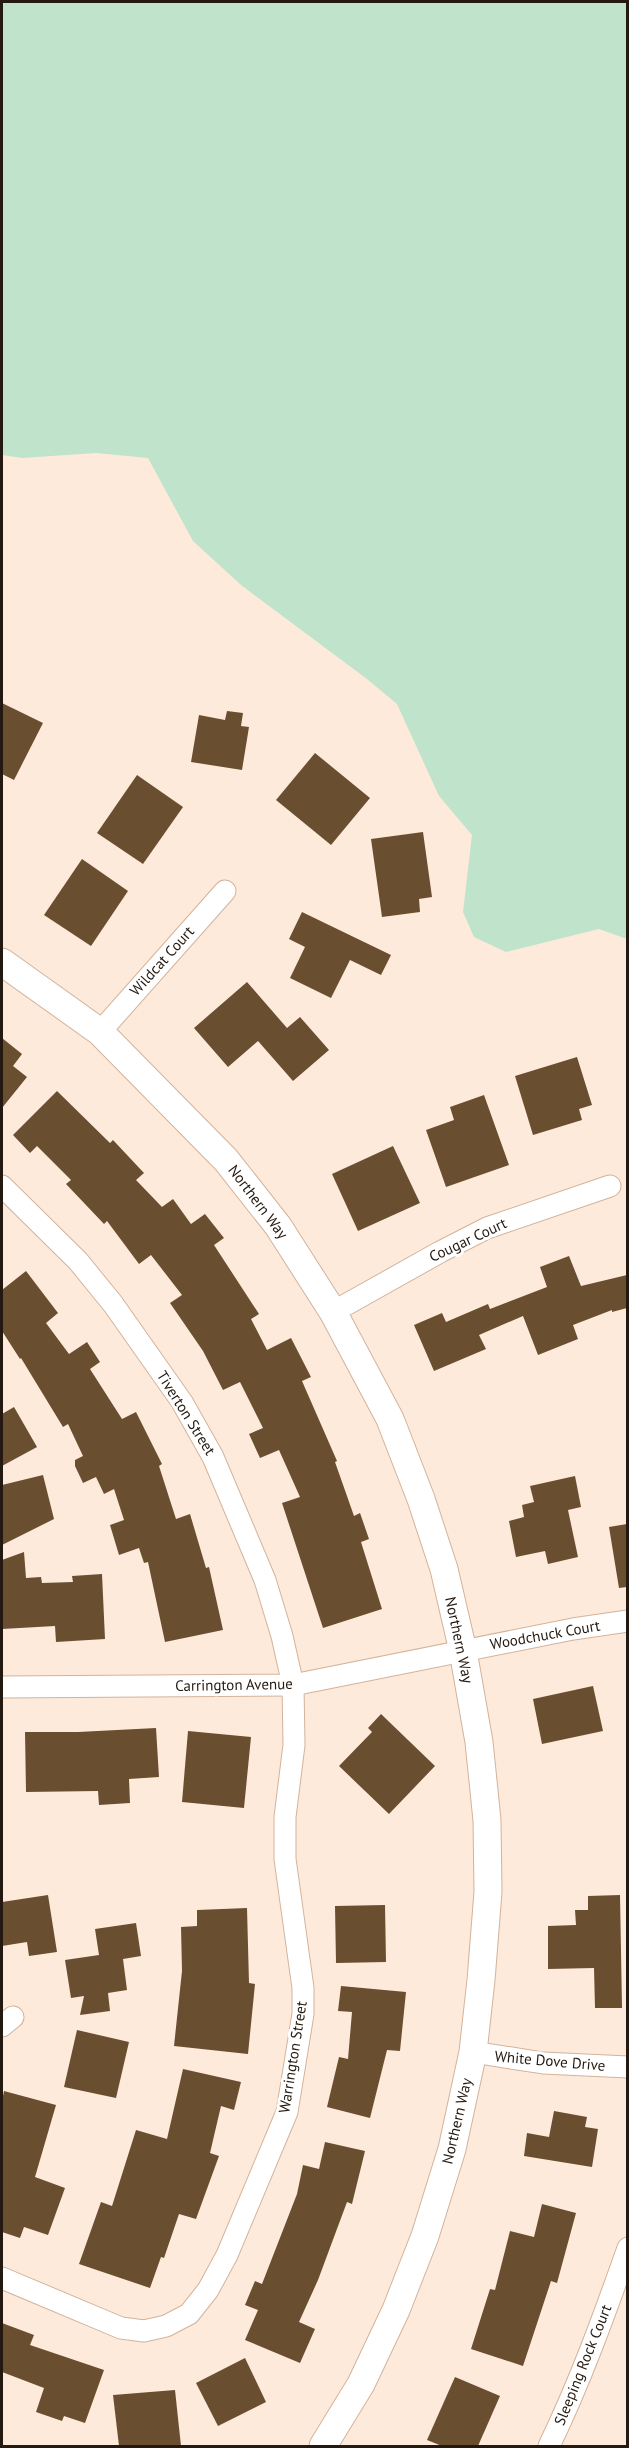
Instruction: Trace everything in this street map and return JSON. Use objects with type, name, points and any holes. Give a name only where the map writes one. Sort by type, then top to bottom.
[{"type":"street","name":"Wildcat Court","points":[[100,1032],[225,891]]},
{"type":"street","name":"Northern Way","points":[[2,962],[100,1032],[226,1160],[278,1226],[333,1312],[390,1419],[421,1498],[444,1569],[463,1650],[479,1742],[487,1820],[488,1892],[482,1980],[473,2052],[452,2149],[425,2236],[396,2310],[371,2363],[323,2446]]},
{"type":"street","name":"Tiverton Street","points":[[2,1186],[78,1261],[113,1304],[182,1402],[213,1456],[265,1580],[282,1636],[293,1685]]},
{"type":"street","name":"Cougar Court","points":[[333,1312],[487,1228],[610,1186]]},
{"type":"street","name":"Woodchuck Court","points":[[463,1650],[627,1621]]},
{"type":"street","name":"Carrington Avenue","points":[[2,1687],[293,1685],[463,1650]]},
{"type":"street","name":"Warrington Street","points":[[2,2278],[122,2328],[144,2331],[165,2326],[189,2314],[208,2290],[227,2255],[287,2112],[303,2014],[303,1988],[285,1859],[285,1817],[294,1745],[293,1685]]},
{"type":"street","name":"White Dove Drive","points":[[473,2052],[543,2063],[627,2067]]},
{"type":"street","name":"Sleeping Rock Court","points":[[549,2446],[569,2405],[601,2325],[627,2248]]},
{"type":"green space","points":[[2,2],[627,2],[627,939],[599,929],[506,952],[474,937],[463,912],[472,835],[439,796],[397,704],[241,585],[193,541],[148,458],[96,453],[22,458],[2,455]]},
{"type":"building","points":[[2,703],[43,723],[14,780],[2,774]]},
{"type":"building","points":[[227,711],[243,713],[241,726],[249,727],[242,770],[191,762],[199,715],[225,720]]},
{"type":"building","points":[[315,753],[370,798],[331,845],[276,800]]},
{"type":"building","points":[[137,775],[183,807],[143,864],[97,833]]},
{"type":"building","points":[[423,832],[432,897],[419,899],[420,912],[382,917],[371,839]]},
{"type":"building","points":[[82,859],[128,891],[91,946],[44,915]]},
{"type":"building","points":[[302,912],[391,955],[381,975],[350,960],[331,998],[290,978],[305,947],[289,939]]},
{"type":"building","points":[[247,982],[287,1028],[300,1017],[329,1050],[293,1081],[258,1041],[228,1067],[194,1028]]},
{"type":"building","points":[[2,1038],[22,1054],[13,1066],[27,1077],[2,1108]]},
{"type":"building","points":[[577,1057],[592,1105],[579,1109],[582,1120],[533,1135],[515,1076]]},
{"type":"building","points":[[57,1091],[110,1143],[113,1140],[144,1173],[136,1180],[162,1207],[173,1199],[191,1224],[205,1214],[224,1238],[214,1245],[259,1314],[251,1319],[267,1350],[291,1338],[311,1377],[302,1381],[337,1461],[335,1462],[354,1516],[360,1513],[369,1539],[361,1542],[382,1609],[323,1628],[282,1503],[300,1497],[279,1450],[260,1458],[249,1434],[263,1428],[240,1382],[223,1390],[203,1351],[170,1303],[182,1295],[151,1255],[139,1264],[107,1221],[104,1224],[66,1184],[71,1180],[37,1146],[30,1153],[13,1135]]},
{"type":"building","points":[[484,1095],[509,1165],[446,1187],[426,1130],[454,1120],[450,1107]]},
{"type":"building","points":[[393,1146],[420,1203],[358,1231],[332,1174]]},
{"type":"building","points":[[569,1256],[581,1286],[627,1275],[627,1308],[612,1312],[612,1310],[573,1325],[578,1339],[538,1355],[523,1316],[479,1335],[486,1349],[434,1371],[414,1325],[442,1313],[446,1322],[488,1304],[490,1309],[547,1287],[540,1267]]},
{"type":"building","points":[[26,1271],[58,1313],[46,1323],[69,1354],[87,1342],[100,1362],[90,1369],[122,1419],[136,1412],[162,1464],[159,1466],[176,1519],[190,1514],[206,1568],[209,1567],[223,1630],[165,1642],[148,1562],[144,1563],[139,1548],[119,1555],[110,1525],[124,1520],[114,1489],[104,1494],[96,1477],[83,1483],[75,1466],[75,1460],[83,1456],[68,1424],[63,1427],[2,1331],[2,1290]]},
{"type":"building","points":[[14,1407],[37,1447],[2,1466],[2,1414]]},
{"type":"building","points":[[43,1475],[54,1519],[2,1545],[2,1485]]},
{"type":"building","points":[[575,1476],[581,1507],[568,1510],[578,1557],[548,1564],[545,1551],[516,1557],[509,1521],[524,1517],[522,1505],[534,1502],[530,1486]]},
{"type":"building","points":[[627,1524],[627,1587],[619,1588],[609,1527]]},
{"type":"building","points":[[24,1552],[26,1578],[41,1577],[42,1583],[73,1582],[72,1576],[102,1574],[105,1639],[56,1642],[55,1626],[2,1629],[2,1560]]},
{"type":"building","points":[[593,1686],[603,1731],[542,1744],[533,1699]]},
{"type":"building","points":[[381,1714],[435,1766],[389,1814],[339,1766],[372,1732],[368,1728]]},
{"type":"building","points":[[156,1728],[159,1777],[129,1779],[130,1803],[99,1805],[98,1791],[26,1792],[25,1732]]},
{"type":"building","points":[[188,1731],[251,1737],[244,1808],[182,1802]]},
{"type":"building","points":[[48,1895],[57,1952],[29,1956],[27,1942],[2,1946],[2,1902]]},
{"type":"building","points":[[620,1895],[622,2008],[595,2008],[594,1968],[548,1969],[548,1926],[576,1925],[575,1910],[588,1910],[588,1896]]},
{"type":"building","points":[[385,1905],[386,1962],[336,1963],[335,1906]]},
{"type":"building","points":[[247,1908],[249,1983],[255,1984],[248,2054],[174,2046],[182,1971],[181,1927],[197,1926],[197,1910]]},
{"type":"building","points":[[136,1923],[141,1956],[123,1959],[127,1990],[108,1993],[110,2011],[80,2015],[84,1996],[71,1998],[65,1960],[99,1955],[95,1929]]},
{"type":"building","points":[[341,1986],[406,1992],[400,2051],[387,2050],[370,2118],[327,2107],[339,2057],[348,2059],[352,2012],[338,2011]]},
{"type":"building","points":[[77,2030],[129,2042],[116,2098],[64,2087]]},
{"type":"building","points":[[183,2069],[241,2082],[234,2110],[221,2106],[210,2153],[219,2156],[196,2219],[179,2214],[164,2258],[161,2257],[150,2288],[79,2264],[101,2202],[112,2206],[136,2130],[167,2139]]},
{"type":"building","points":[[4,2091],[56,2105],[35,2177],[65,2188],[48,2235],[24,2227],[20,2238],[2,2232],[2,2101]]},
{"type":"building","points":[[554,2111],[587,2117],[585,2127],[598,2129],[592,2167],[524,2156],[527,2133],[549,2137]]},
{"type":"building","points":[[325,2142],[365,2151],[352,2204],[347,2202],[318,2280],[299,2322],[315,2329],[300,2363],[245,2340],[258,2310],[245,2305],[255,2281],[262,2284],[297,2194],[303,2165],[319,2169]]},
{"type":"building","points":[[542,2204],[576,2213],[557,2283],[551,2281],[523,2366],[471,2349],[490,2289],[495,2290],[510,2231],[534,2237]]},
{"type":"building","points":[[2,2323],[34,2335],[30,2345],[104,2370],[85,2423],[64,2416],[62,2421],[36,2412],[44,2388],[2,2372]]},
{"type":"building","points":[[245,2358],[266,2402],[218,2426],[196,2383]]},
{"type":"building","points":[[455,2377],[500,2396],[478,2446],[442,2446],[427,2440]]},
{"type":"building","points":[[175,2390],[181,2446],[119,2446],[113,2395]]}]
